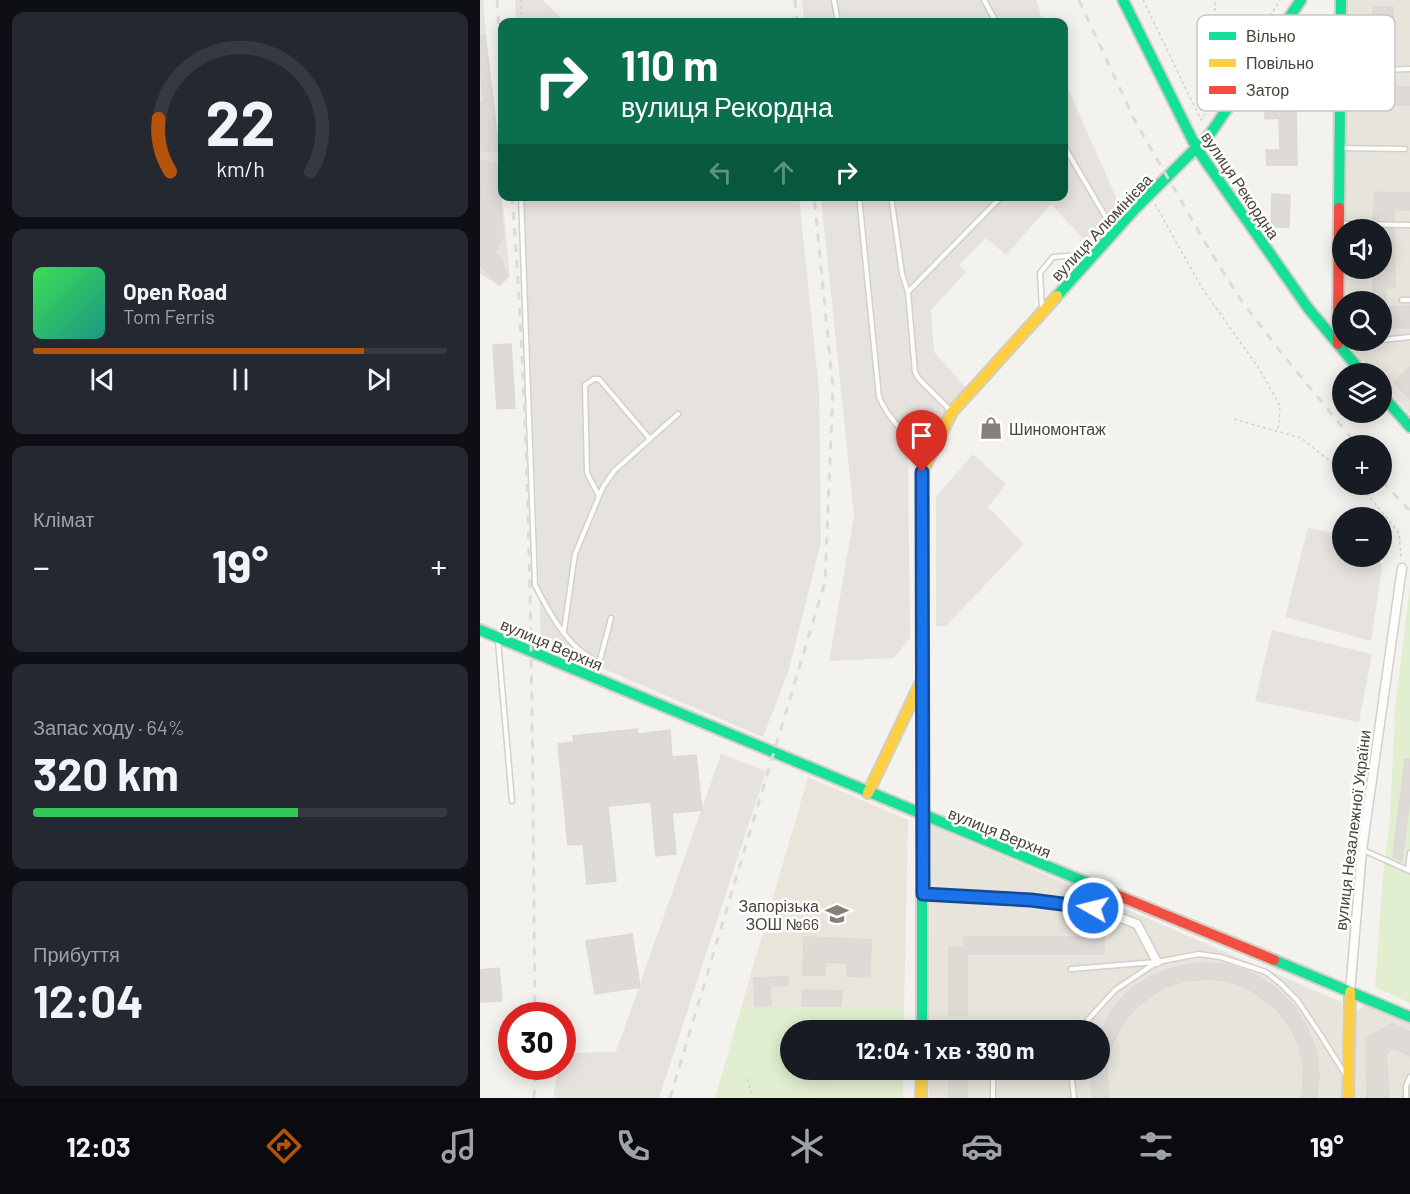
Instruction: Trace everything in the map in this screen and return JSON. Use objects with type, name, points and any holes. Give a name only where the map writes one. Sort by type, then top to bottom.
[{"type":"street","name":"вулиця Рекордна","points":[[1123,0],[1197,149],[1308,308],[1332,337]]},
{"type":"street","name":"вулиця Алюмінієва","points":[[1291,15],[1301,0]]},
{"type":"street","name":"вулиця Алюмінієва","points":[[923,677],[922,472],[952,412],[1095,253],[1151,193],[1197,149],[1226,111]]},
{"type":"street","points":[[1340,111],[1340,219]]},
{"type":"street","points":[[1344,351],[1354,363]]},
{"type":"street","points":[[1392,406],[1410,427]]},
{"type":"street","name":"вулиця Незалежної України","points":[[1348,1098],[1350,992],[1362,850],[1402,568]]},
{"type":"street","name":"вулиця Верхня","points":[[480,630],[1410,1017]]},
{"type":"street","points":[[868,793],[923,677]]},
{"type":"street","points":[[922,1020],[923,677]]},
{"type":"street","points":[[923,894],[1031,900],[1093,908],[1137,924],[1157,962]]},
{"type":"street","points":[[921,1098],[922,1080]]},
{"type":"lane","points":[[834,0],[837,18]]},
{"type":"lane","points":[[984,0],[994,18]]},
{"type":"lane","points":[[1395,69],[1410,69]]},
{"type":"lane","points":[[1340,148],[1405,149]]},
{"type":"lane","points":[[1068,153],[1115,232]]},
{"type":"lane","points":[[521,201],[535,585],[576,647],[599,663]]},
{"type":"lane","points":[[859,201],[879,397],[884,409],[896,424],[930,459]]},
{"type":"lane","points":[[892,201],[902,274],[908,292],[915,372],[919,380],[952,412]]},
{"type":"lane","points":[[908,292],[997,201]]},
{"type":"lane","points":[[1392,225],[1410,225]]},
{"type":"lane","points":[[1043,312],[1040,273],[1053,257],[1095,253]]},
{"type":"lane","points":[[1402,300],[1410,300]]},
{"type":"lane","points":[[1392,339],[1410,337]]},
{"type":"lane","points":[[599,496],[586,473],[585,385],[594,379],[598,380],[650,439]]},
{"type":"lane","points":[[564,632],[575,554],[599,496],[614,471],[678,414]]},
{"type":"lane","points":[[595,679],[611,618]]},
{"type":"lane","points":[[498,638],[512,801]]},
{"type":"lane","points":[[1362,850],[1409,871],[1410,853]]},
{"type":"lane","points":[[1071,969],[1157,962],[1199,954],[1220,957],[1266,972],[1297,1000],[1348,1080]]},
{"type":"lane","points":[[1088,1020],[1115,990],[1157,962]]},
{"type":"lane","points":[[1406,1098],[1406,1086],[1410,1077]]},
{"type":"lane","points":[[993,1080],[993,1098]]},
{"type":"lane","points":[[1072,1080],[1074,1098]]},
{"type":"path","points":[[522,0],[522,18]]},
{"type":"path","points":[[1143,0],[1201,120],[1208,111]]},
{"type":"path","points":[[1215,0],[1215,15]]},
{"type":"path","points":[[1270,15],[1280,0]]},
{"type":"path","points":[[1151,193],[1156,209],[1202,288],[1260,370],[1280,406],[1278,431]]},
{"type":"path","points":[[1234,419],[1301,438],[1332,463]]},
{"type":"path","points":[[1368,495],[1399,533],[1402,568]]},
{"type":"path","points":[[748,1079],[752,1098]]},
{"type":"shaded area","points":[[480,0],[483,0],[498,154],[498,201],[503,201],[510,277],[500,286],[480,274]]},
{"type":"shaded area","points":[[515,0],[543,0],[561,18],[516,18]]},
{"type":"shaded area","points":[[802,0],[1036,0],[1042,18],[804,18]]},
{"type":"shaded area","points":[[1348,0],[1410,0],[1410,414],[1392,393],[1392,363],[1365,363],[1354,351],[1392,351],[1392,291],[1343,291],[1344,279],[1392,279],[1392,219],[1344,219],[1346,111],[1395,111],[1395,15],[1348,15]]},
{"type":"shaded area","points":[[1068,89],[1124,215],[1110,230],[1086,242],[1051,204],[1006,255],[986,238],[959,265],[966,272],[931,310],[934,352],[967,389],[908,454],[910,638],[894,658],[829,661],[854,516],[821,201],[1068,201]]},
{"type":"shaded area","points":[[524,201],[799,201],[819,390],[821,543],[788,672],[763,737],[541,642]]},
{"type":"shaded area","points":[[973,454],[1006,484],[988,507],[1024,544],[946,626],[936,626],[936,497]]},
{"type":"shaded area","points":[[1308,528],[1332,533],[1332,567],[1382,567],[1371,641],[1285,617]]},
{"type":"shaded area","points":[[1272,630],[1372,654],[1359,722],[1255,701]]},
{"type":"shaded area","points":[[721,754],[766,771],[659,1098],[553,1098],[556,1080],[576,1080],[576,1053],[616,1052]]},
{"type":"shaded area","name":"Запорізька ЗОШ №66","points":[[808,777],[908,820],[904,1008],[741,1008]]},
{"type":"shaded area","points":[[930,825],[1342,1002],[1341,1098],[929,1098],[929,1080],[1110,1080],[1110,1020],[929,1020]]},
{"type":"shaded area","points":[[1366,1005],[1410,1024],[1410,1098],[1354,1098],[1355,1012]]},
{"type":"green space","points":[[1410,585],[1410,1003],[1375,987],[1383,875],[1390,819],[1395,707]]},
{"type":"green space","points":[[741,1008],[904,1008],[904,1020],[780,1020],[780,1080],[903,1080],[903,1098],[715,1098]]},
{"type":"building","points":[[1373,7],[1393,7],[1393,15],[1373,15]]},
{"type":"building","points":[[485,35],[498,150],[480,152],[480,103],[484,103],[480,68],[480,36]]},
{"type":"building","points":[[1395,87],[1410,87],[1410,105],[1395,105]]},
{"type":"building","points":[[1265,111],[1296,111],[1297,165],[1267,165],[1266,150],[1280,150],[1279,118],[1265,119]]},
{"type":"building","points":[[480,160],[498,164],[498,201],[501,201],[503,237],[495,252],[501,258],[507,276],[499,285],[480,265]]},
{"type":"building","points":[[1375,192],[1410,193],[1410,210],[1394,210],[1394,221],[1392,219],[1373,219]]},
{"type":"building","points":[[1272,194],[1290,195],[1289,227],[1271,227]]},
{"type":"building","points":[[1392,229],[1394,229],[1395,288],[1373,291],[1373,279],[1392,279]]},
{"type":"building","points":[[1410,306],[1410,328],[1392,328],[1392,307]]},
{"type":"building","points":[[511,344],[515,408],[497,409],[493,345]]},
{"type":"building","points":[[1410,367],[1410,399],[1394,382]]},
{"type":"building","points":[[637,729],[637,734],[670,730],[672,757],[696,755],[702,810],[672,813],[676,854],[656,856],[651,802],[608,806],[616,881],[587,884],[583,844],[568,845],[558,744],[574,742],[573,736]]},
{"type":"building","points":[[1405,759],[1410,759],[1410,797],[1402,861],[1393,857]]},
{"type":"building","points":[[632,934],[640,987],[595,994],[586,941]]},
{"type":"building","points":[[804,937],[871,940],[870,977],[847,976],[848,963],[825,962],[825,975],[803,975]]},
{"type":"building","points":[[964,937],[1104,937],[1104,954],[967,954],[967,1015],[949,1015],[949,947],[964,947]]},
{"type":"building","points":[[1199,963],[1224,964],[1248,971],[1276,988],[1294,1006],[1307,1027],[1316,1050],[1319,1074],[1317,1098],[1302,1098],[1304,1069],[1299,1047],[1290,1027],[1276,1009],[1249,989],[1228,981],[1206,979],[1184,981],[1163,988],[1135,1008],[1122,1025],[1110,1054],[1110,1020],[1107,1020],[1114,1007],[1131,989],[1152,976],[1175,967]]},
{"type":"building","points":[[499,968],[502,1001],[480,1002],[480,970]]},
{"type":"building","points":[[788,977],[788,985],[770,986],[771,1005],[755,1006],[754,978]]},
{"type":"building","points":[[803,990],[842,991],[841,1006],[802,1006]]},
{"type":"building","points":[[1392,1024],[1410,1032],[1410,1056],[1394,1048],[1386,1053],[1389,1098],[1367,1098],[1366,1038]]},
{"type":"building","points":[[949,1080],[967,1080],[967,1098],[949,1098]]},
{"type":"building","points":[[1091,1080],[1108,1080],[1109,1098],[1092,1098]]},
{"type":"railway","points":[[497,0],[498,18]]},
{"type":"railway","points":[[795,0],[797,18]]},
{"type":"railway","points":[[1079,0],[1135,121],[1210,251],[1241,300],[1349,435]]},
{"type":"railway","points":[[512,201],[528,503],[535,1002]]},
{"type":"railway","points":[[670,1098],[825,582],[833,389],[814,201]]},
{"type":"railway","points":[[1392,492],[1410,511]]},
{"type":"railway","points":[[534,1098],[535,1080]]},
{"type":"traffic: fast","points":[[1123,0],[1197,149],[1308,308],[1354,363]]},
{"type":"traffic: fast","points":[[1291,15],[1301,0]]},
{"type":"traffic: fast","points":[[1341,0],[1341,15]]},
{"type":"traffic: fast","points":[[1057,296],[1135,209],[1210,134],[1226,111]]},
{"type":"traffic: fast","points":[[1339,208],[1340,111]]},
{"type":"traffic: fast","points":[[1392,406],[1410,427]]},
{"type":"traffic: fast","points":[[922,599],[922,1020]]},
{"type":"traffic: fast","points":[[480,630],[1112,893]]},
{"type":"traffic: fast","points":[[1274,960],[1410,1017]]},
{"type":"traffic: slow","points":[[922,599],[922,472],[952,412],[1057,296]]},
{"type":"traffic: slow","points":[[868,793],[922,680]]},
{"type":"traffic: slow","points":[[1348,1098],[1350,992]]},
{"type":"traffic: slow","points":[[921,1098],[922,1080]]},
{"type":"traffic: jam","points":[[1338,291],[1339,208]]},
{"type":"traffic: jam","points":[[1112,893],[1274,960]]},
{"type":"place","name":"Шиномонтаж","points":[[991,428]]},
{"type":"place","name":"Запорізька ЗОШ №66","points":[[837,914]]},
{"type":"route","points":[[922,472],[923,894],[1031,900],[1093,908]]}]
